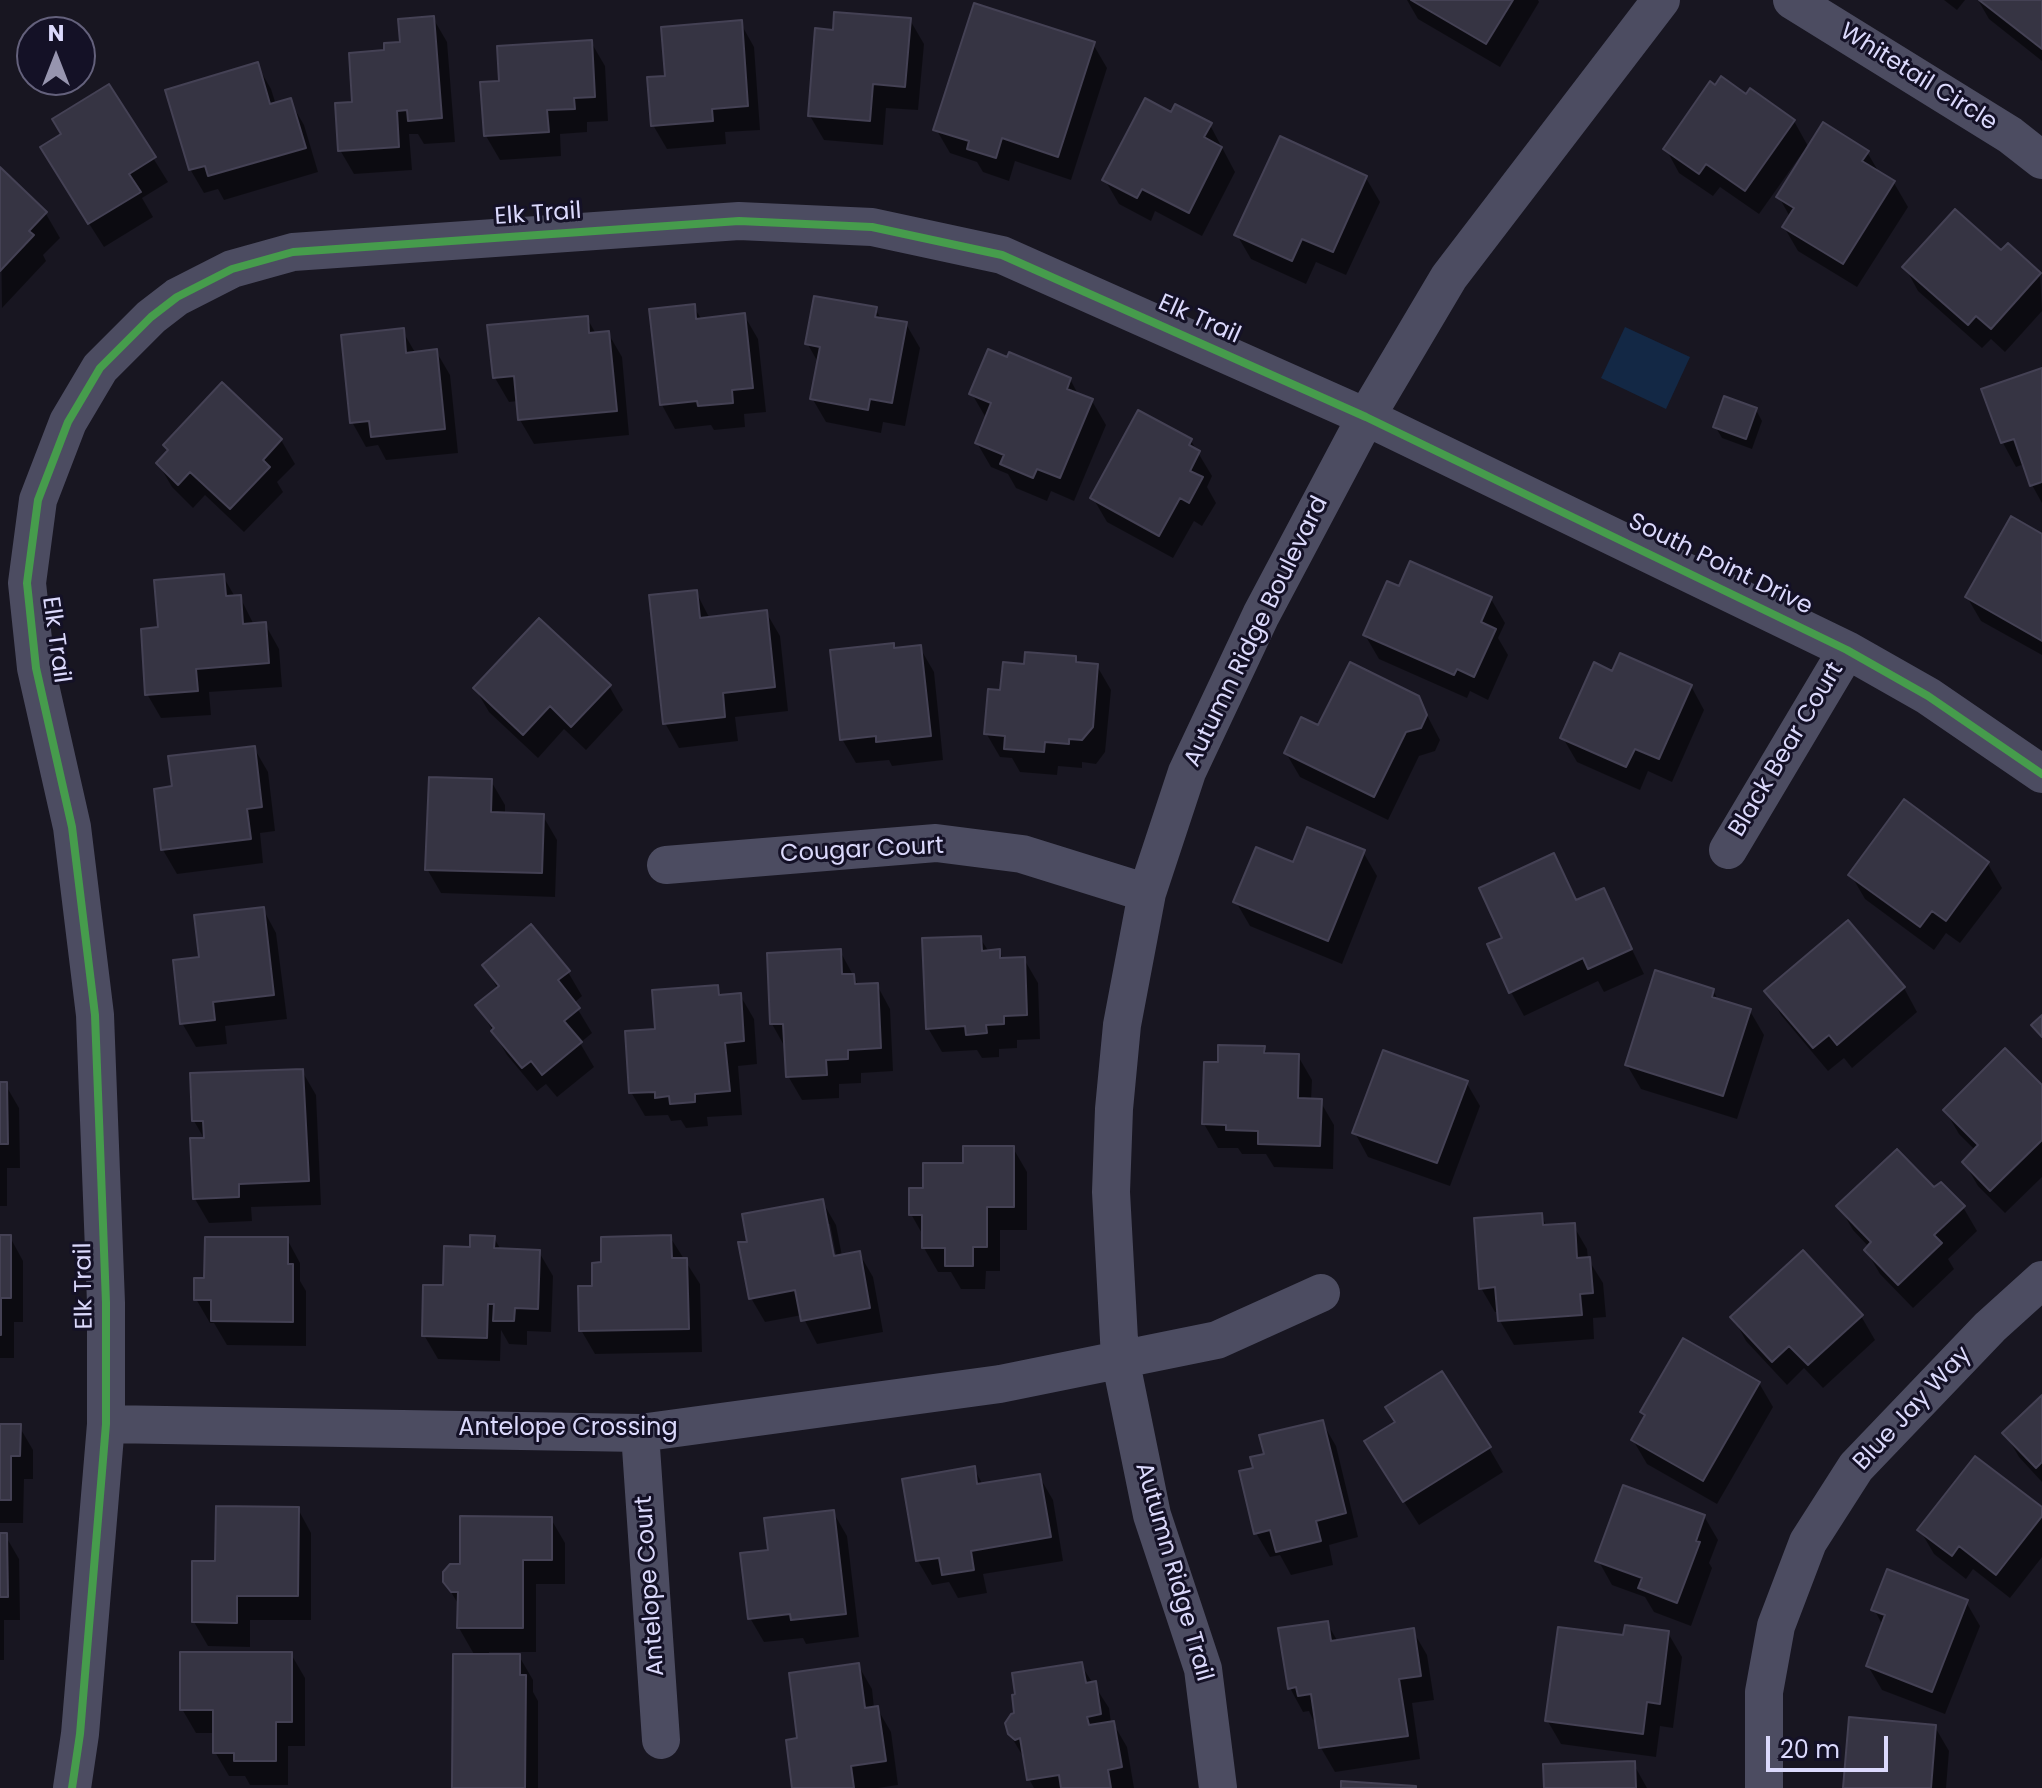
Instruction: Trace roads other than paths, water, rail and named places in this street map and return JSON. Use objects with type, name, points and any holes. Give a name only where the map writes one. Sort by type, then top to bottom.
[{"type":"street","name":"Autumn Ridge Boulevard","points":[[1120,1358],[1111,1192],[1114,1109],[1122,1025],[1147,893],[1187,772],[1261,615],[1366,417],[1449,277],[1661,0]]},
{"type":"street","name":"Whitetail Circle","points":[[1792,0],[2010,135],[2042,160]]},
{"type":"street","name":"Elk Trail","points":[[72,1788],[80,1734],[106,1424],[106,1303],[95,1015],[72,827],[36,668],[27,583],[38,500],[68,422],[100,368],[151,317],[177,297],[232,269],[293,252],[739,221],[872,227],[1002,255],[1366,417]]},
{"type":"street","name":"South Point Drive","points":[[1366,417],[1847,650],[1928,696],[2042,774]]},
{"type":"street","name":"Black Bear Court","points":[[1728,850],[1847,650]]},
{"type":"street","name":"Cougar Court","points":[[666,865],[936,843],[1022,854],[1147,893]]},
{"type":"street","name":"Blue Jay Way","points":[[1764,1788],[1764,1692],[1776,1626],[1808,1542],[1856,1467],[1990,1327],[2042,1280]]},
{"type":"street","name":"Antelope Crossing","points":[[106,1424],[640,1433],[1000,1384],[1217,1340],[1321,1293]]},
{"type":"street","name":"Autumn Ridge Trail","points":[[1120,1358],[1152,1515],[1203,1669],[1218,1788]]},
{"type":"street","name":"Antelope Court","points":[[640,1433],[661,1740]]},
{"type":"water","points":[[1625,327],[1690,357],[1666,409],[1601,378]]}]
